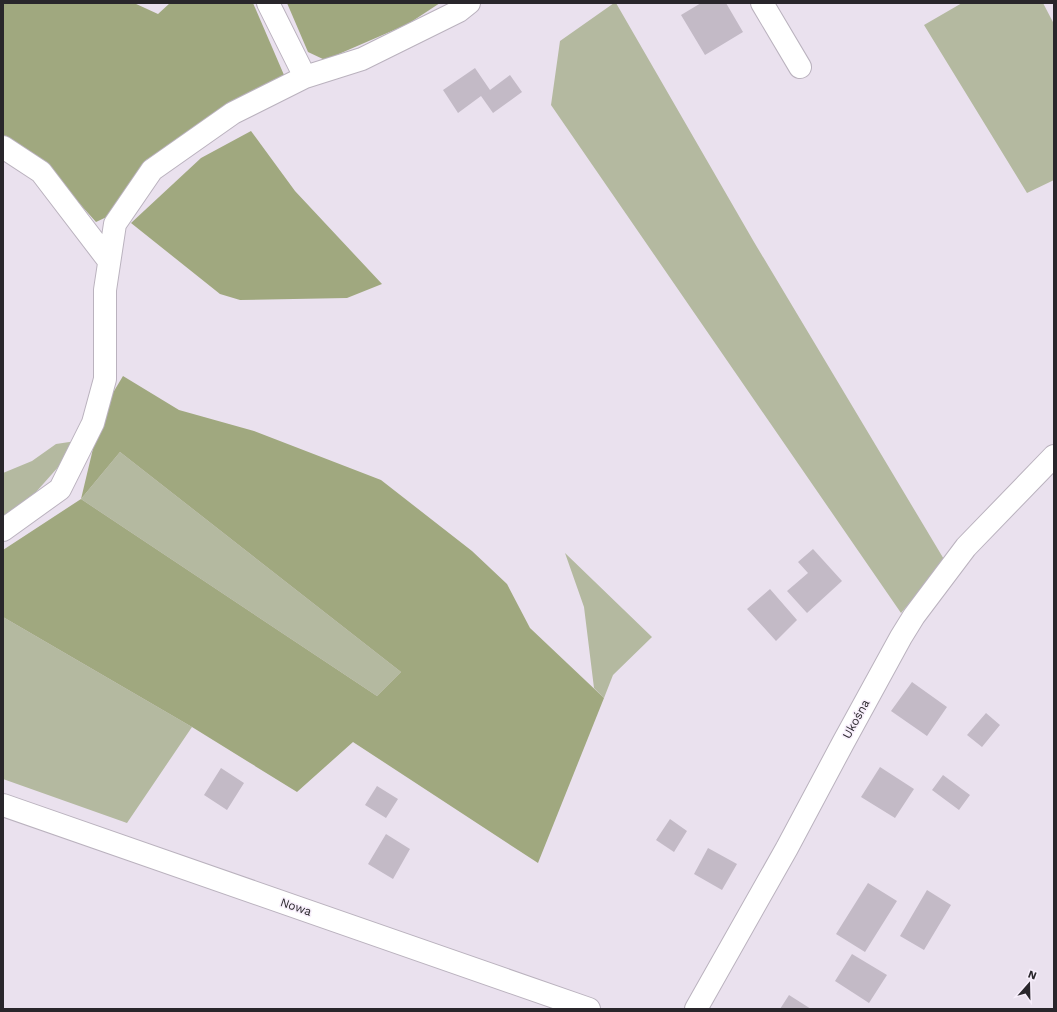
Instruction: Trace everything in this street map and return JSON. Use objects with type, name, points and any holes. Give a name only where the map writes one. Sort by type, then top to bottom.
[{"type":"street","points":[[268,3],[305,77]]},
{"type":"street","points":[[3,530],[60,489],[93,423],[105,379],[105,290],[115,224],[152,170],[233,113],[305,77],[362,59],[459,11],[470,3]]},
{"type":"street","points":[[762,3],[800,67]]},
{"type":"street","points":[[3,147],[41,172],[109,261]]},
{"type":"street","name":"Ukośna","points":[[696,1009],[787,848],[901,637],[914,616],[966,547],[1054,456]]},
{"type":"street","name":"Nowa","points":[[3,805],[589,1009]]},
{"type":"green space","points":[[3,3],[134,3],[158,14],[170,3],[253,3],[284,75],[146,160],[113,214],[96,222],[46,166],[3,137]]},
{"type":"green space","points":[[287,3],[440,3],[408,24],[325,60],[308,52]]},
{"type":"green space","points":[[616,3],[754,242],[945,561],[901,613],[551,105],[560,41]]},
{"type":"green space","points":[[962,3],[1043,3],[1054,24],[1054,180],[1027,193],[924,25]]},
{"type":"green space","points":[[251,131],[295,191],[382,284],[347,298],[240,300],[220,294],[131,223],[201,158]]},
{"type":"green space","points":[[123,376],[179,410],[254,431],[381,480],[472,551],[507,584],[530,628],[604,698],[538,863],[353,742],[297,792],[192,727],[3,617],[3,550],[81,499],[102,411]],"holes":[[[120,452],[401,672],[377,696],[81,499]]]},
{"type":"green space","points":[[76,441],[60,465],[36,492],[3,517],[3,473],[32,461],[56,444]]},
{"type":"green space","points":[[120,452],[401,672],[377,696],[81,499]]},
{"type":"green space","points":[[565,553],[652,637],[613,675],[604,698],[594,688],[584,607]]},
{"type":"green space","points":[[3,617],[192,727],[127,823],[3,779]]},
{"type":"building","points":[[701,3],[726,3],[743,32],[705,55],[681,15]]},
{"type":"building","points":[[475,68],[490,90],[510,75],[522,92],[493,113],[481,96],[458,113],[443,90]]},
{"type":"building","points":[[813,549],[842,581],[807,613],[787,591],[808,573],[798,562]]},
{"type":"building","points":[[770,589],[797,620],[776,641],[747,609]]},
{"type":"building","points":[[912,682],[947,707],[927,736],[891,711]]},
{"type":"building","points":[[986,713],[1000,725],[982,747],[967,735]]},
{"type":"building","points":[[880,767],[914,789],[895,818],[861,797]]},
{"type":"building","points":[[221,768],[244,783],[227,810],[204,795]]},
{"type":"building","points":[[943,775],[970,795],[959,810],[932,790]]},
{"type":"building","points":[[377,786],[398,799],[386,818],[365,805]]},
{"type":"building","points":[[670,819],[687,831],[674,852],[656,840]]},
{"type":"building","points":[[386,834],[410,849],[393,879],[368,864]]},
{"type":"building","points":[[708,848],[737,864],[722,890],[694,874]]},
{"type":"building","points":[[868,883],[897,901],[865,952],[836,934]]},
{"type":"building","points":[[927,890],[951,905],[924,950],[900,936]]},
{"type":"building","points":[[852,954],[887,975],[869,1003],[835,981]]},
{"type":"building","points":[[789,995],[811,1009],[780,1009]]}]
